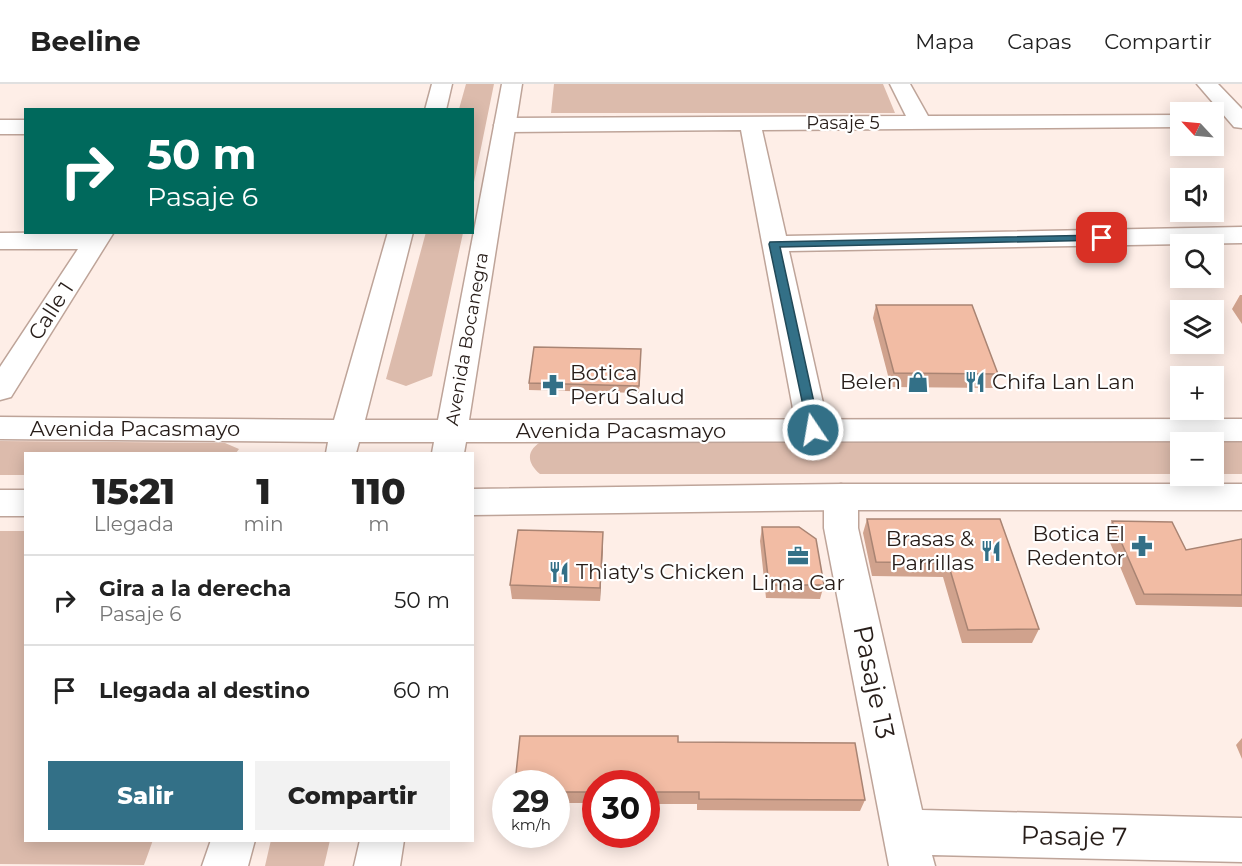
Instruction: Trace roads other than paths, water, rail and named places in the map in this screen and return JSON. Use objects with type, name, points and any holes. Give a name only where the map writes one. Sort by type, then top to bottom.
[{"type":"street","points":[[436,108],[442,84]]},
{"type":"street","name":"Avenida Bocanegra","points":[[449,442],[512,84]]},
{"type":"street","points":[[900,84],[920,122]]},
{"type":"street","points":[[1207,84],[1241,121]]},
{"type":"street","name":"Pasaje 5","points":[[505,125],[1170,120]]},
{"type":"street","points":[[1224,120],[1241,121]]},
{"type":"street","points":[[750,123],[813,430]]},
{"type":"street","points":[[0,128],[24,127]]},
{"type":"street","points":[[343,442],[400,234]]},
{"type":"street","points":[[774,244],[1242,235]]},
{"type":"street","points":[[0,240],[100,237]]},
{"type":"street","name":"Calle 1","points":[[0,390],[100,237]]},
{"type":"street","name":"Avenida Pacasmayo","points":[[0,428],[343,442],[449,442],[813,430],[1242,430]]},
{"type":"street","points":[[474,502],[841,497],[1242,497]]},
{"type":"street","name":"Pasaje 13","points":[[841,497],[841,528],[909,849]]},
{"type":"street","points":[[0,503],[24,503]]},
{"type":"street","name":"Pasaje 7","points":[[909,849],[1242,840]]},
{"type":"street","points":[[225,866],[232,842]]},
{"type":"street","points":[[377,866],[382,842]]},
{"type":"place","name":"Belen","points":[[918,382]]},
{"type":"place","name":"Chifa Lan Lan","points":[[975,382]]},
{"type":"place","name":"Botica Perú Salud","points":[[553,385]]},
{"type":"place","name":"Botica El Redentor","points":[[1142,546]]},
{"type":"place","name":"Brasas & Parrillas","points":[[991,551]]},
{"type":"place","name":"Lima Car","points":[[798,556]]},
{"type":"place","name":"Thiaty's Chicken","points":[[559,572]]}]
